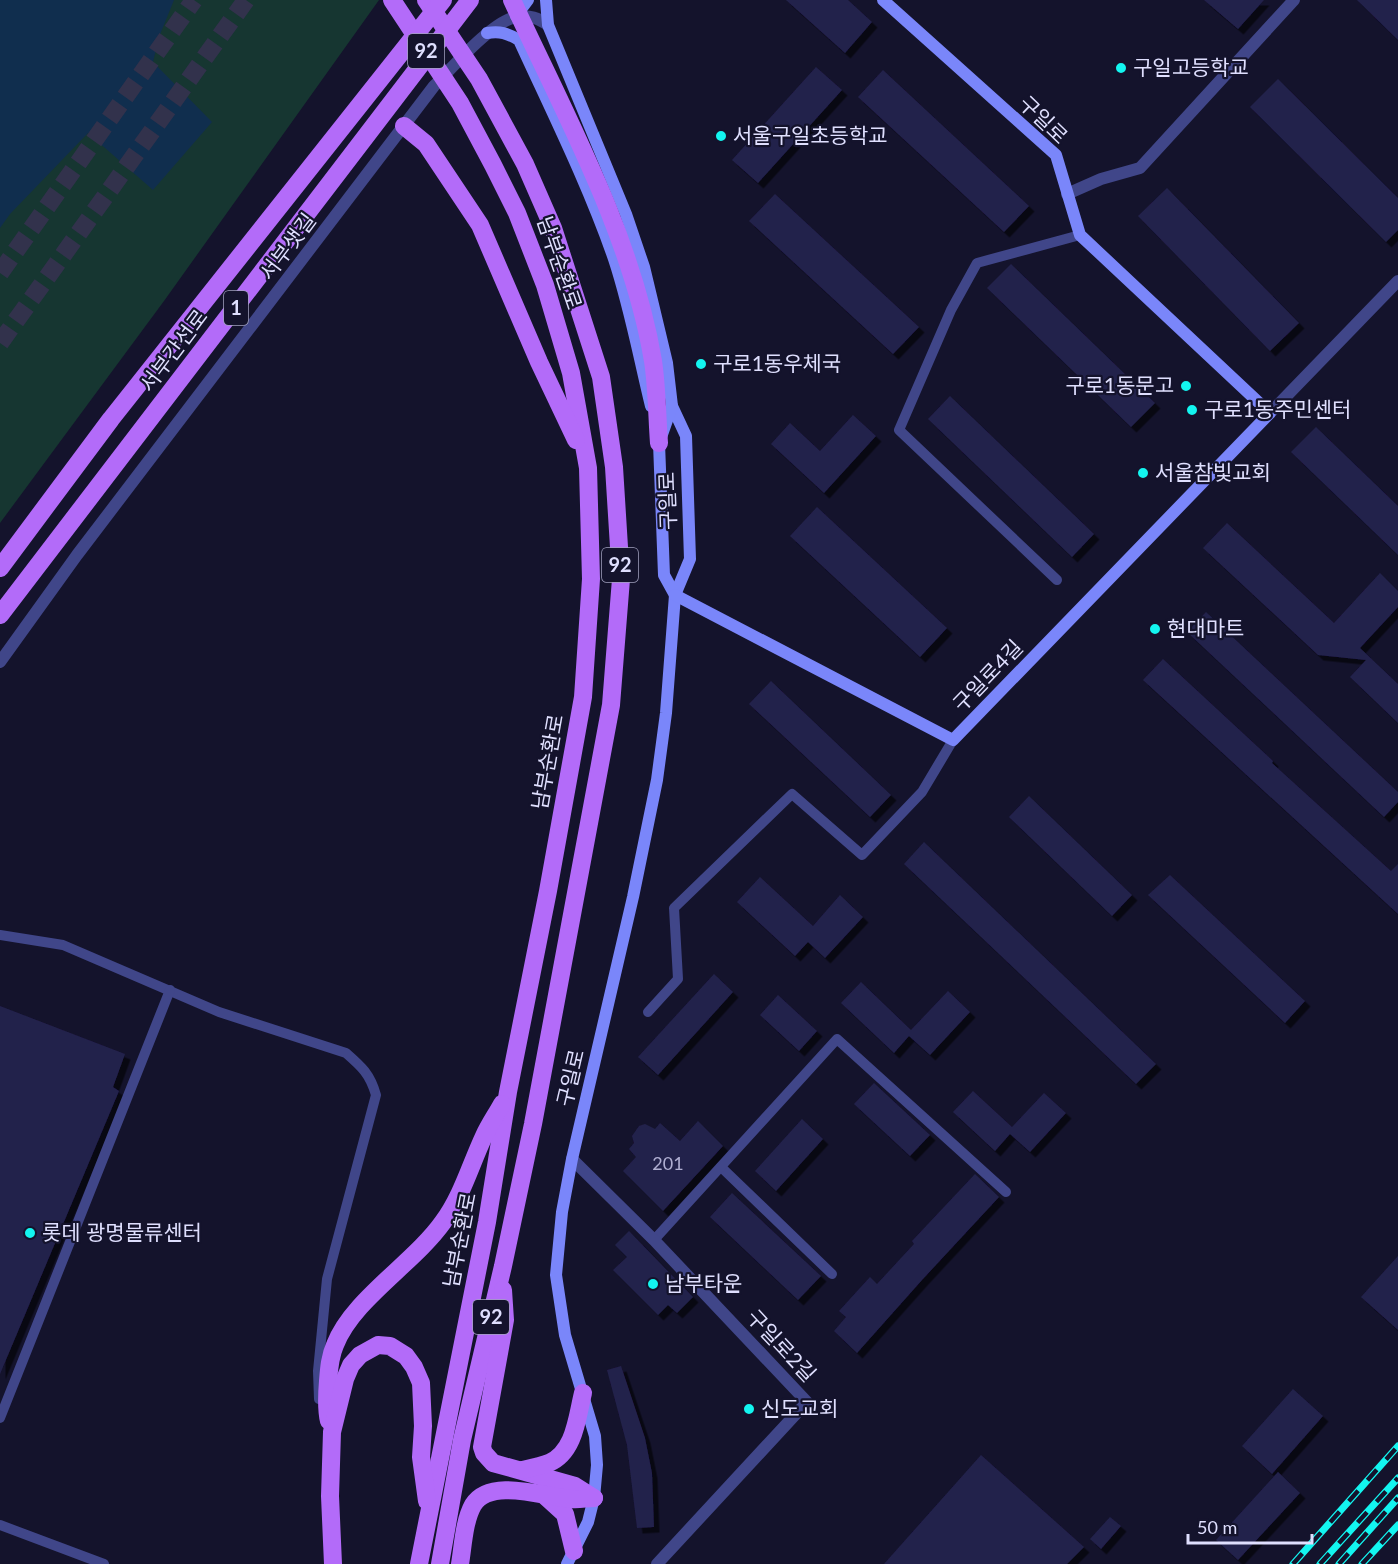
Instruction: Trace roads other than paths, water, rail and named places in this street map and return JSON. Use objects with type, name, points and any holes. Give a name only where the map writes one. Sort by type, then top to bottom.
[{"type":"main road","name":"남부순환로","points":[[392,0],[460,103],[517,213],[545,285],[571,373],[588,468],[591,579],[583,697],[546,902],[508,1092],[487,1222],[419,1564]]},
{"type":"main road","name":"남부순환로","points":[[426,0],[479,79],[525,164],[553,228],[601,377],[615,466],[621,579],[611,705],[533,1124],[462,1440],[440,1564]]},
{"type":"main road","name":"서부간선로","points":[[0,568],[111,419],[443,0]]},
{"type":"main road","name":"서부간선로","points":[[0,615],[470,0]]},
{"type":"main road","points":[[528,0],[514,8],[598,186],[642,312],[653,362],[659,442]]},
{"type":"main road","name":"구일로","points":[[546,0],[548,25],[626,214],[644,267],[667,363],[672,406],[686,436],[690,559],[675,595],[666,713],[657,780],[562,1212],[556,1275],[565,1335],[596,1436],[597,1466],[594,1498],[588,1522],[570,1557]]},
{"type":"main road","name":"구일로","points":[[883,0],[1056,155],[1080,235]]},
{"type":"main road","points":[[487,33],[498,31],[519,40],[586,187],[614,259],[659,442]]},
{"type":"main road","points":[[404,126],[426,144],[480,225],[588,468]]},
{"type":"main road","points":[[1080,235],[1270,413]]},
{"type":"main road","name":"구일로","points":[[672,406],[659,442],[664,575],[675,595]]},
{"type":"main road","name":"구일로4길","points":[[675,595],[953,740],[1270,413]]},
{"type":"main road","points":[[333,1564],[328,1385],[330,1359],[335,1345],[343,1329],[360,1307],[423,1247],[444,1221],[461,1194],[484,1137],[508,1092]]},
{"type":"main road","points":[[502,1266],[505,1320],[482,1447],[493,1463],[575,1486],[594,1498]]},
{"type":"main road","points":[[330,1424],[351,1365],[360,1356],[378,1345],[390,1346],[406,1356],[421,1383],[423,1426],[421,1457],[429,1514]]},
{"type":"main road","points":[[522,1470],[550,1462],[567,1448],[573,1435],[583,1393]]},
{"type":"main road","points":[[460,1564],[469,1514],[474,1503],[480,1498],[498,1490],[572,1499],[594,1498]]},
{"type":"main road","points":[[543,1494],[565,1514],[570,1557]]},
{"type":"street","points":[[1067,194],[1101,179],[1140,168],[1294,0]]},
{"type":"street","points":[[514,8],[548,25]]},
{"type":"street","name":"서부샛길","points":[[0,662],[85,546],[434,86],[487,33],[509,18],[514,8]]},
{"type":"street","points":[[1270,413],[1398,281]]},
{"type":"street","name":"구일로2길","points":[[572,1159],[654,1240],[807,1402],[657,1564]]},
{"type":"lane","points":[[1057,580],[899,430],[951,309],[977,263],[1080,235]]},
{"type":"lane","points":[[648,1012],[678,979],[674,908],[792,794],[862,855],[922,792],[953,740]]},
{"type":"lane","points":[[0,935],[63,945],[219,1012],[346,1053],[371,1078],[376,1095],[327,1279],[318,1371],[319,1399],[330,1424]]},
{"type":"lane","points":[[0,1418],[170,990]]},
{"type":"lane","points":[[654,1240],[837,1039],[1006,1192]]},
{"type":"lane","points":[[721,1167],[832,1274]]},
{"type":"lane","points":[[0,1525],[104,1564]]},
{"type":"water","points":[[0,0],[174,0],[159,37],[153,62],[212,122],[153,190],[88,133],[10,214],[0,228]]},
{"type":"tunnel","points":[[0,273],[194,0]]},
{"type":"tunnel","points":[[0,343],[246,0]]},
{"type":"railway","points":[[1293,1564],[1398,1446]]},
{"type":"railway","points":[[1320,1564],[1398,1478]]},
{"type":"railway","points":[[1339,1564],[1398,1498]]},
{"type":"railway","points":[[1362,1564],[1398,1525]]},
{"type":"place","name":"구일고등학교","points":[[1121,68]]},
{"type":"place","name":"서울구일초등학교","points":[[721,136]]},
{"type":"place","name":"구로1동우체국","points":[[701,364]]},
{"type":"place","name":"구로1동문고","points":[[1186,386]]},
{"type":"place","name":"구로1동주민센터","points":[[1192,410]]},
{"type":"place","name":"서울참빛교회","points":[[1143,473]]},
{"type":"place","name":"현대마트","points":[[1155,629]]},
{"type":"place","name":"롯데 광명물류센터","points":[[30,1233]]},
{"type":"place","name":"남부타운","points":[[653,1284]]},
{"type":"place","name":"신도교회","points":[[749,1409]]}]
